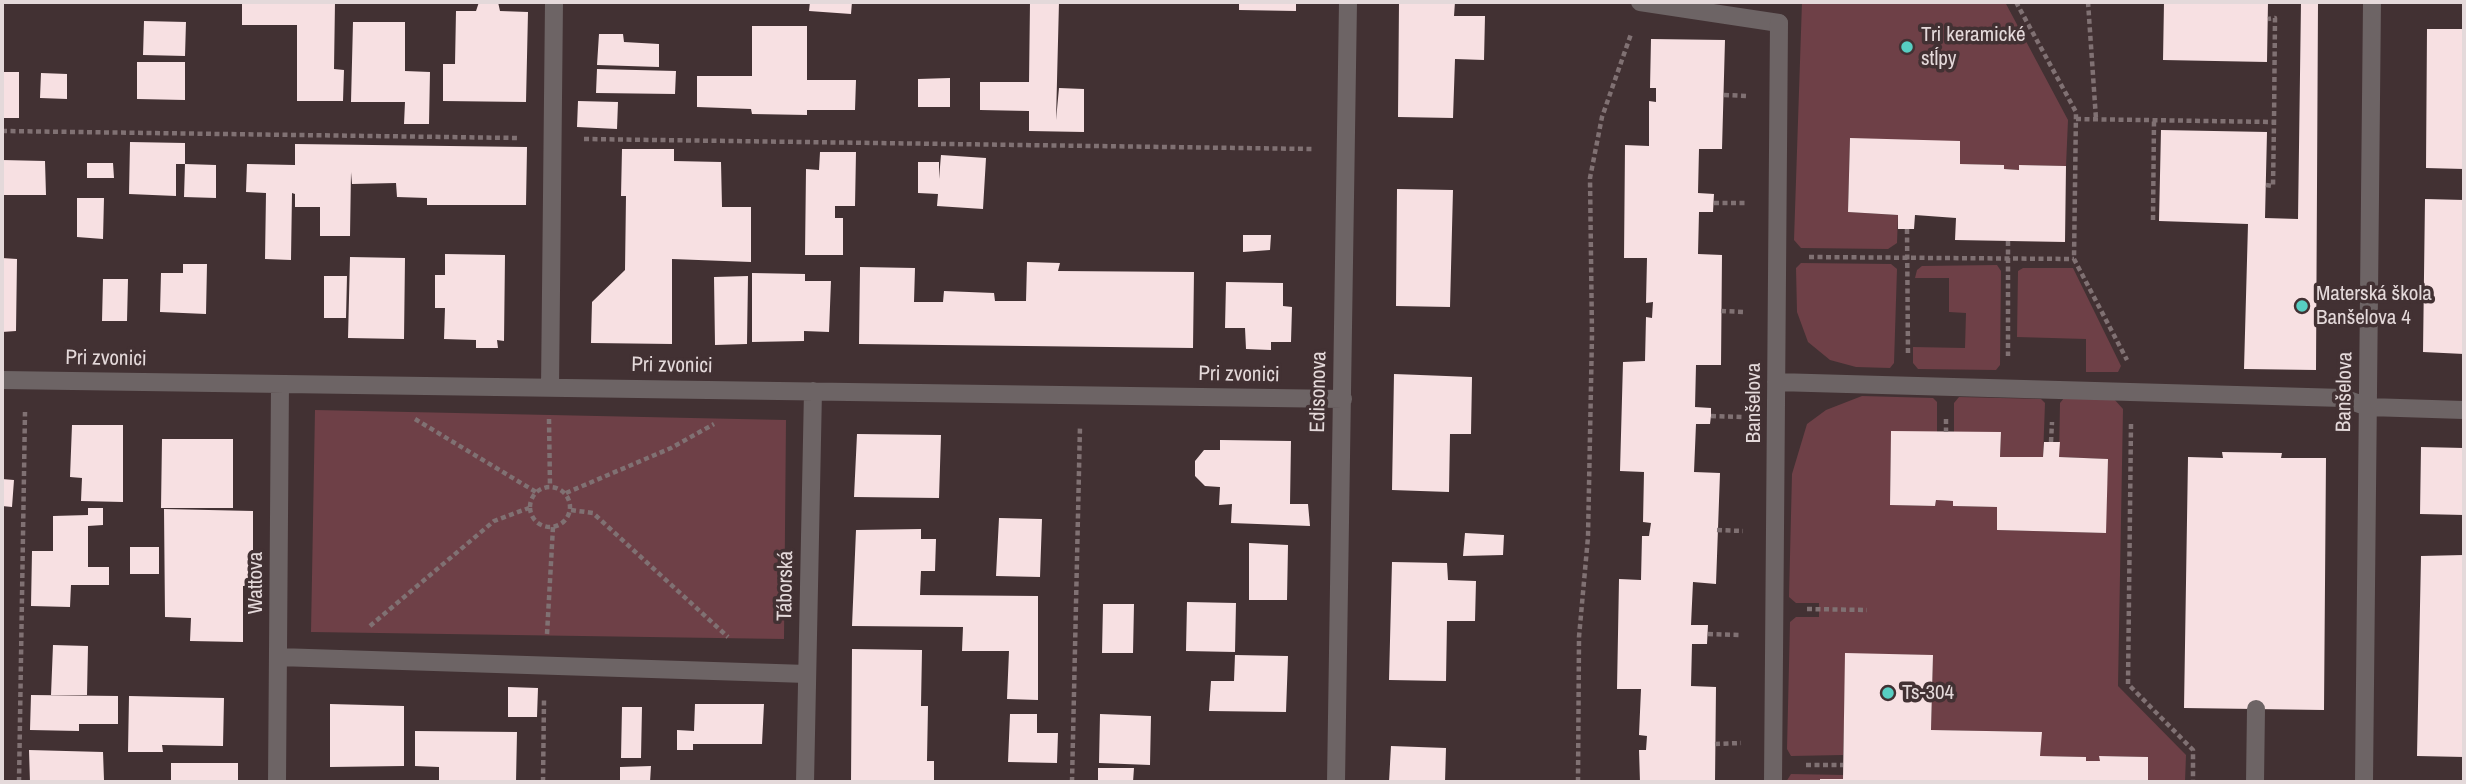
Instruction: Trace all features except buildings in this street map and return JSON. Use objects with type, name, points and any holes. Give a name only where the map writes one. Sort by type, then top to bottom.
[{"type":"street","points":[[550,388],[554,2]]},
{"type":"street","name":"Edisonova","points":[[1336,782],[1348,2]]},
{"type":"street","name":"Banšelova","points":[[1643,2],[1779,23],[1773,782]]},
{"type":"street","name":"Banšelova","points":[[2364,782],[2372,2]]},
{"type":"street","name":"Pri zvonici","points":[[2,380],[1342,399]]},
{"type":"street","points":[[1776,383],[2343,398],[2368,407],[2464,410]]},
{"type":"street","name":"Wattova","points":[[277,782],[280,384]]},
{"type":"street","name":"Táborská","points":[[805,782],[813,391]]},
{"type":"street","points":[[278,657],[807,674]]},
{"type":"street","points":[[2255,782],[2256,709]]},
{"type":"path","points":[[1578,782],[1579,637],[1588,537],[1592,335],[1590,178],[1602,117],[1643,2]]},
{"type":"path","points":[[2016,2],[2077,112],[2074,259],[2138,392],[2129,684],[2193,750],[2193,782]]},
{"type":"path","points":[[2088,2],[2096,119]]},
{"type":"path","points":[[2266,186],[2273,186],[2274,122],[2275,18],[2268,19]]},
{"type":"path","points":[[2076,119],[2274,122]]},
{"type":"path","points":[[2153,220],[2154,121]]},
{"type":"path","points":[[2,131],[1346,150]]},
{"type":"path","points":[[1907,229],[1908,386]]},
{"type":"path","points":[[2008,241],[2008,389]]},
{"type":"path","points":[[1778,257],[2074,259]]},
{"type":"path","points":[[19,782],[25,380]]},
{"type":"path","points":[[1072,782],[1080,395]]},
{"type":"path","points":[[408,415],[536,492]]},
{"type":"path","points":[[549,417],[550,486]]},
{"type":"path","points":[[566,494],[671,448],[725,418]]},
{"type":"path","points":[[332,659],[494,521],[529,508],[536,492],[550,486],[566,494],[571,510]]},
{"type":"path","points":[[529,508],[537,523],[553,527],[561,524],[571,510]]},
{"type":"path","points":[[571,510],[593,513],[767,673]]},
{"type":"path","points":[[543,782],[545,666],[553,527]]},
{"type":"path","points":[[1775,608],[1867,610]]},
{"type":"shaded area","points":[[1802,2],[2005,2],[2068,120],[2066,166],[2019,165],[2019,170],[2004,169],[2004,165],[1960,164],[1850,138],[1848,212],[1898,215],[1897,243],[1888,249],[1801,248],[1794,240]]},
{"type":"shaded area","points":[[1801,263],[1891,264],[1897,269],[1894,363],[1890,368],[1856,367],[1830,360],[1808,342],[1797,312],[1796,268]]},
{"type":"shaded area","points":[[1997,265],[2001,271],[2000,365],[1996,370],[1918,369],[1913,363],[1913,347],[1965,348],[1966,313],[1949,312],[1949,278],[1915,278],[1917,270],[1922,266]]},
{"type":"shaded area","points":[[2023,268],[2073,268],[2121,366],[2118,372],[2086,372],[2086,339],[2017,337],[2018,271]]},
{"type":"shaded area","points":[[1862,396],[1933,398],[1937,402],[1937,432],[1891,432],[1890,505],[1935,506],[1936,500],[1953,501],[1953,506],[1997,507],[1997,530],[2105,533],[2108,459],[2059,457],[2060,403],[2064,398],[2114,399],[2123,409],[2118,686],[2186,755],[2185,782],[2148,782],[2148,757],[2100,756],[2100,761],[2086,761],[2086,757],[2040,756],[2041,732],[1931,730],[1933,655],[1846,654],[1843,755],[1791,756],[1787,749],[1790,622],[1796,617],[1819,617],[1819,603],[1796,603],[1789,597],[1792,474],[1807,424],[1826,410]]},
{"type":"shaded area","points":[[1959,397],[2041,399],[2045,403],[2043,457],[2000,457],[2001,432],[1954,432],[1954,403]]},
{"type":"shaded area","points":[[315,410],[786,420],[784,639],[311,632]]},
{"type":"shaded area","points":[[1791,774],[1843,775],[1843,779],[1786,782]]},
{"type":"place","name":"Tri keramické stĺpy","points":[[1907,47]]},
{"type":"place","name":"Materská škola Banšelova 4","points":[[2302,306]]},
{"type":"place","name":"Ts-304","points":[[1888,693]]}]
